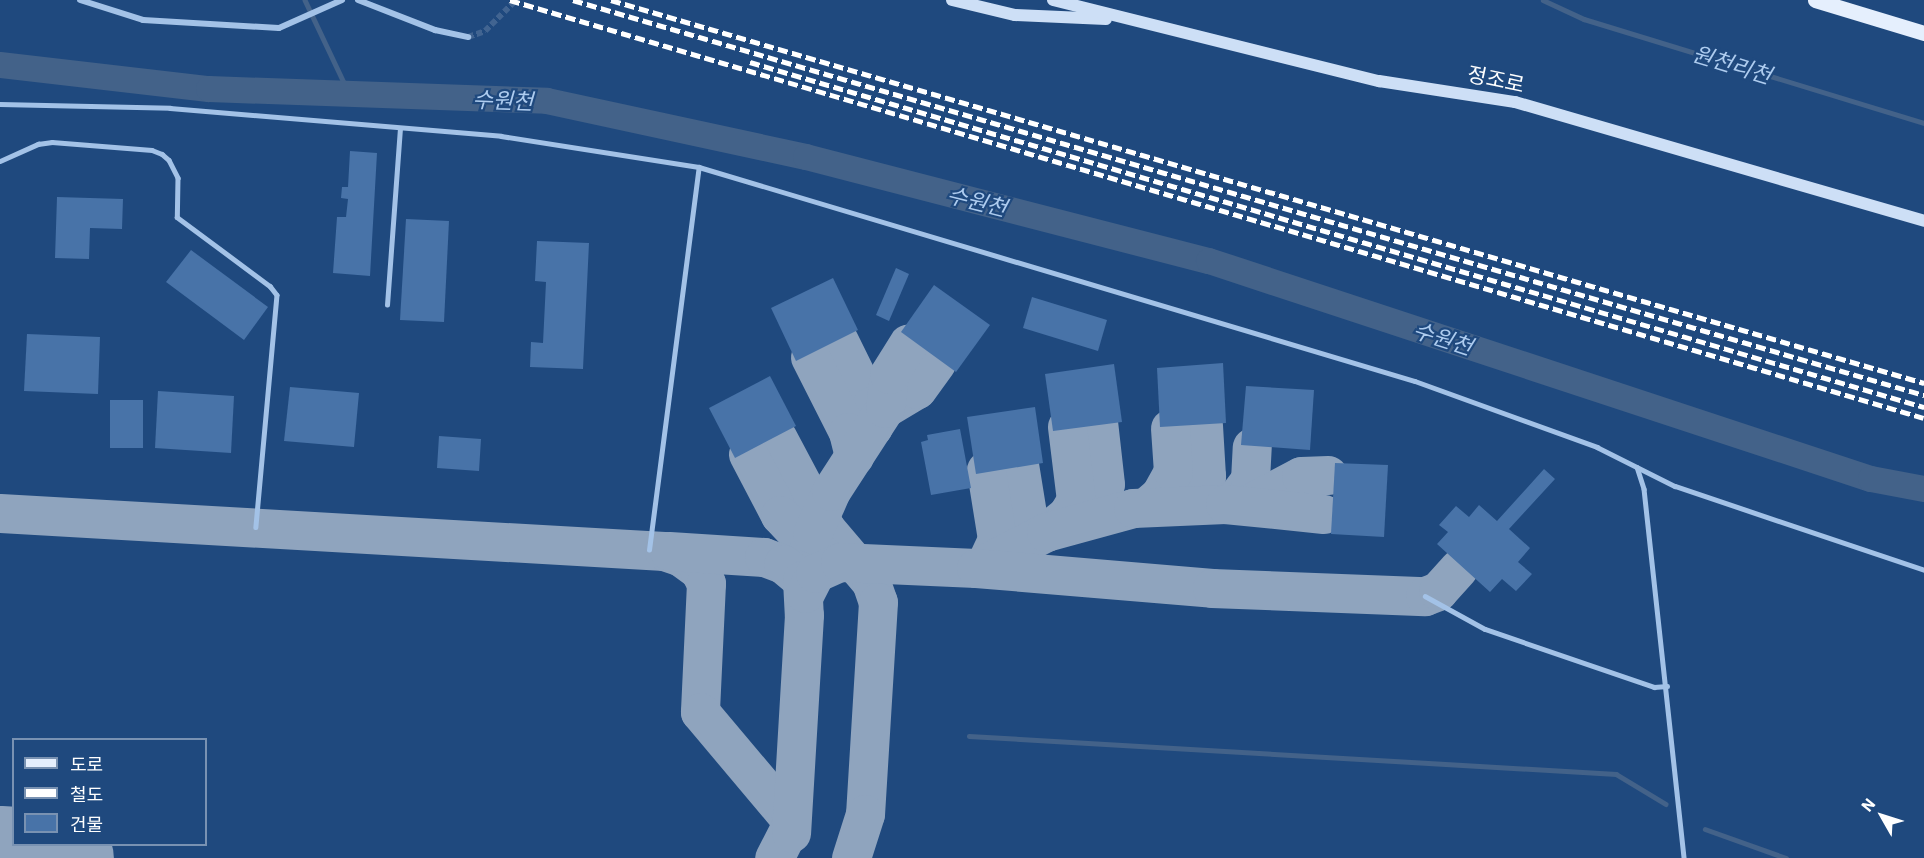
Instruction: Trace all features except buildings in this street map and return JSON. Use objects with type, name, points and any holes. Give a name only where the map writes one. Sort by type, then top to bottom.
[{"type":"main road","points":[[1815,0],[1924,33]]},
{"type":"street","points":[[80,0],[143,20],[279,28],[342,0]]},
{"type":"street","points":[[358,0],[435,30],[468,37]]},
{"type":"street","points":[[952,0],[1015,15],[1128,20]]},
{"type":"street","name":"정조로","points":[[1053,0],[1379,81],[1515,102],[1924,221]]},
{"type":"street","points":[[1080,0],[1128,20]]},
{"type":"lane","points":[[0,104],[170,108],[501,136],[699,167],[1415,381],[1597,447],[1675,486],[1924,570]]},
{"type":"lane","points":[[387,305],[400,128]]},
{"type":"lane","points":[[0,161],[38,144],[52,142],[152,150],[162,154],[169,160],[178,178],[177,217],[270,286],[277,295],[256,527]]},
{"type":"lane","points":[[649,550],[699,167]]},
{"type":"lane","points":[[1637,467],[1644,489],[1684,858]]},
{"type":"lane","points":[[1425,596],[1485,629],[1654,687],[1667,686]]},
{"type":"waterway","points":[[305,0],[350,95]]},
{"type":"waterway","name":"원천리천","points":[[1543,0],[1584,19],[1924,123]]},
{"type":"waterway","name":"수원천","points":[[0,65],[209,89],[547,101],[806,157],[1209,261],[1871,479],[1924,489]]},
{"type":"waterway","points":[[969,736],[1616,774],[1666,804]]},
{"type":"waterway","points":[[1705,829],[1786,858]]},
{"type":"taxiway","points":[[839,341],[871,406],[873,427]]},
{"type":"taxiway","points":[[812,534],[831,491],[885,408],[889,374],[908,343]]},
{"type":"taxiway","points":[[810,357],[848,432],[854,456]]},
{"type":"taxiway","points":[[885,408],[917,389],[936,363]]},
{"type":"taxiway","points":[[1080,521],[1098,502],[1105,484],[1098,422]]},
{"type":"taxiway","points":[[1184,504],[1202,486],[1206,476],[1203,425]]},
{"type":"taxiway","points":[[1046,532],[1067,515],[1076,500],[1067,427]]},
{"type":"taxiway","points":[[1146,507],[1160,495],[1173,472],[1170,428]]},
{"type":"taxiway","points":[[777,437],[826,529],[871,582],[878,602],[865,814],[851,858]]},
{"type":"taxiway","points":[[1225,504],[1237,497],[1250,480],[1252,447]]},
{"type":"taxiway","points":[[748,454],[780,515],[809,546],[827,558]]},
{"type":"taxiway","points":[[1017,548],[1029,526],[1019,464]]},
{"type":"taxiway","points":[[985,565],[997,539],[986,470]]},
{"type":"taxiway","points":[[1246,505],[1301,476],[1328,475]]},
{"type":"taxiway","points":[[976,568],[1046,532],[1133,508],[1225,504],[1323,514]]},
{"type":"taxiway","points":[[0,513],[664,551],[681,557],[699,570],[706,583],[700,712],[790,819],[791,825],[774,858]]},
{"type":"taxiway","points":[[669,551],[764,557],[783,564],[802,580],[804,615],[791,833]]},
{"type":"taxiway","points":[[805,593],[815,573],[840,562],[976,568],[1212,588],[1425,596],[1438,591],[1458,569]]},
{"type":"runway","points":[[0,854],[66,858]]},
{"type":"tunnel","points":[[468,37],[485,31],[516,0]]},
{"type":"railway","points":[[510,0],[1924,418]]},
{"type":"railway","points":[[573,0],[1924,395]]},
{"type":"railway","points":[[611,0],[1924,383]]},
{"type":"railway","points":[[750,62],[1924,407]]}]
